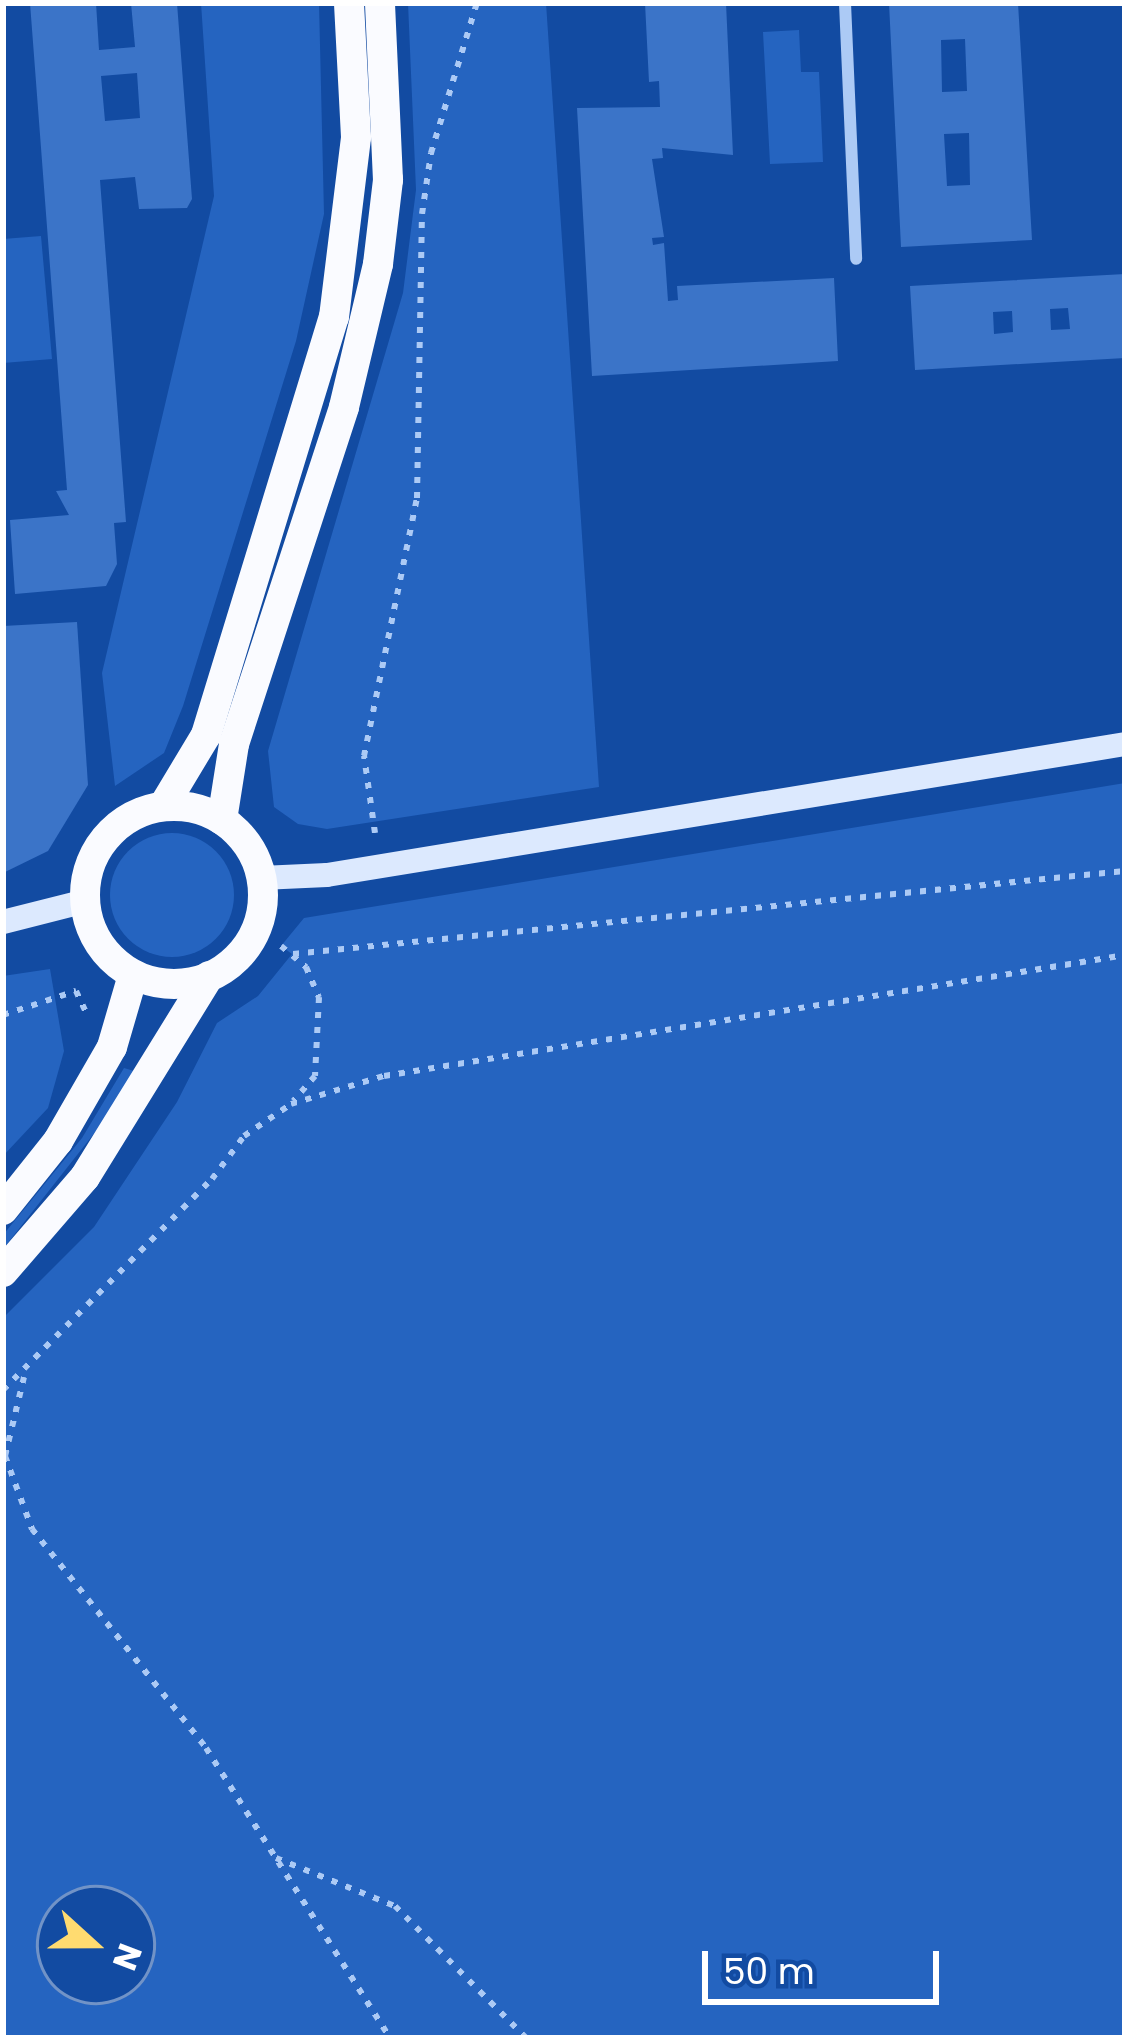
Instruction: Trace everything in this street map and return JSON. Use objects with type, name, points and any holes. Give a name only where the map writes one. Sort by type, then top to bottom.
[{"type":"main road","points":[[209,976],[182,986],[133,975],[101,945],[86,902],[100,849],[115,828],[164,805],[206,735],[334,317],[356,136],[349,3]]},
{"type":"main road","points":[[222,820],[234,744],[344,407],[378,264],[388,180],[380,3]]},
{"type":"main road","points":[[3,1272],[85,1177],[209,976],[250,939],[262,907],[261,878],[248,845],[222,820],[164,805]]},
{"type":"main road","points":[[3,1210],[58,1141],[112,1047],[133,975]]},
{"type":"street","points":[[845,3],[856,259]]},
{"type":"street","points":[[261,878],[327,875],[1125,744]]},
{"type":"street","points":[[3,922],[86,902]]},
{"type":"path","points":[[375,832],[364,756],[417,498],[422,214],[431,153],[477,3]]},
{"type":"path","points":[[293,954],[1125,872]]},
{"type":"path","points":[[3,1390],[25,1374],[244,1136],[291,1103],[315,1076],[319,997],[293,954],[281,946]]},
{"type":"path","points":[[291,1103],[384,1076],[1125,955]]},
{"type":"path","points":[[3,1015],[76,991],[87,1023]]},
{"type":"path","points":[[25,1374],[5,1456],[32,1529],[206,1748],[390,2038]]},
{"type":"path","points":[[275,1857],[395,1906],[526,2038]]},
{"type":"shaded area","points":[[201,3],[319,3],[324,214],[296,341],[183,706],[164,753],[115,786],[102,673],[214,196]]},
{"type":"shaded area","points":[[408,3],[546,3],[599,787],[327,829],[298,824],[274,807],[268,751],[403,293],[416,190]]},
{"type":"shaded area","points":[[799,30],[801,72],[819,72],[823,162],[770,164],[763,32]]},
{"type":"shaded area","points":[[41,236],[52,359],[3,363],[3,239]]},
{"type":"shaded area","points":[[1125,783],[1125,2038],[3,2038],[3,1318],[94,1227],[177,1102],[217,1023],[258,996],[292,954],[281,946],[304,918]]},
{"type":"shaded area","points":[[172,833],[196,838],[216,851],[229,871],[234,895],[229,919],[216,939],[196,952],[172,957],[148,952],[128,939],[115,919],[110,895],[115,871],[128,851],[148,838]]},
{"type":"shaded area","points":[[50,969],[64,1051],[48,1108],[3,1156],[3,976]]},
{"type":"shaded area","points":[[124,1068],[134,1071],[107,1117],[3,1249],[3,1235],[82,1138]]},
{"type":"building","points":[[30,3],[96,3],[99,50],[135,47],[131,3],[177,3],[192,199],[187,208],[139,209],[135,177],[100,180],[126,522],[114,523],[117,564],[106,586],[15,594],[10,520],[69,515],[56,491],[67,490]],"holes":[[[137,73],[140,118],[105,121],[101,76]]]},
{"type":"building","points":[[645,3],[726,3],[733,155],[662,148],[663,158],[652,159],[664,237],[652,238],[653,245],[664,243],[668,301],[678,300],[677,286],[834,278],[838,361],[592,376],[577,108],[660,107],[659,81],[649,82]]},
{"type":"building","points":[[889,3],[1018,3],[1032,240],[901,247]],"holes":[[[965,39],[967,91],[942,92],[941,40]],[[969,133],[970,185],[947,186],[944,134]]]},
{"type":"building","points":[[1125,274],[1125,358],[915,370],[910,286]],"holes":[[[1068,308],[1070,329],[1051,330],[1050,309]],[[1012,311],[1013,332],[994,334],[993,312]]]},
{"type":"building","points":[[77,622],[88,785],[48,851],[3,873],[3,626]]}]
